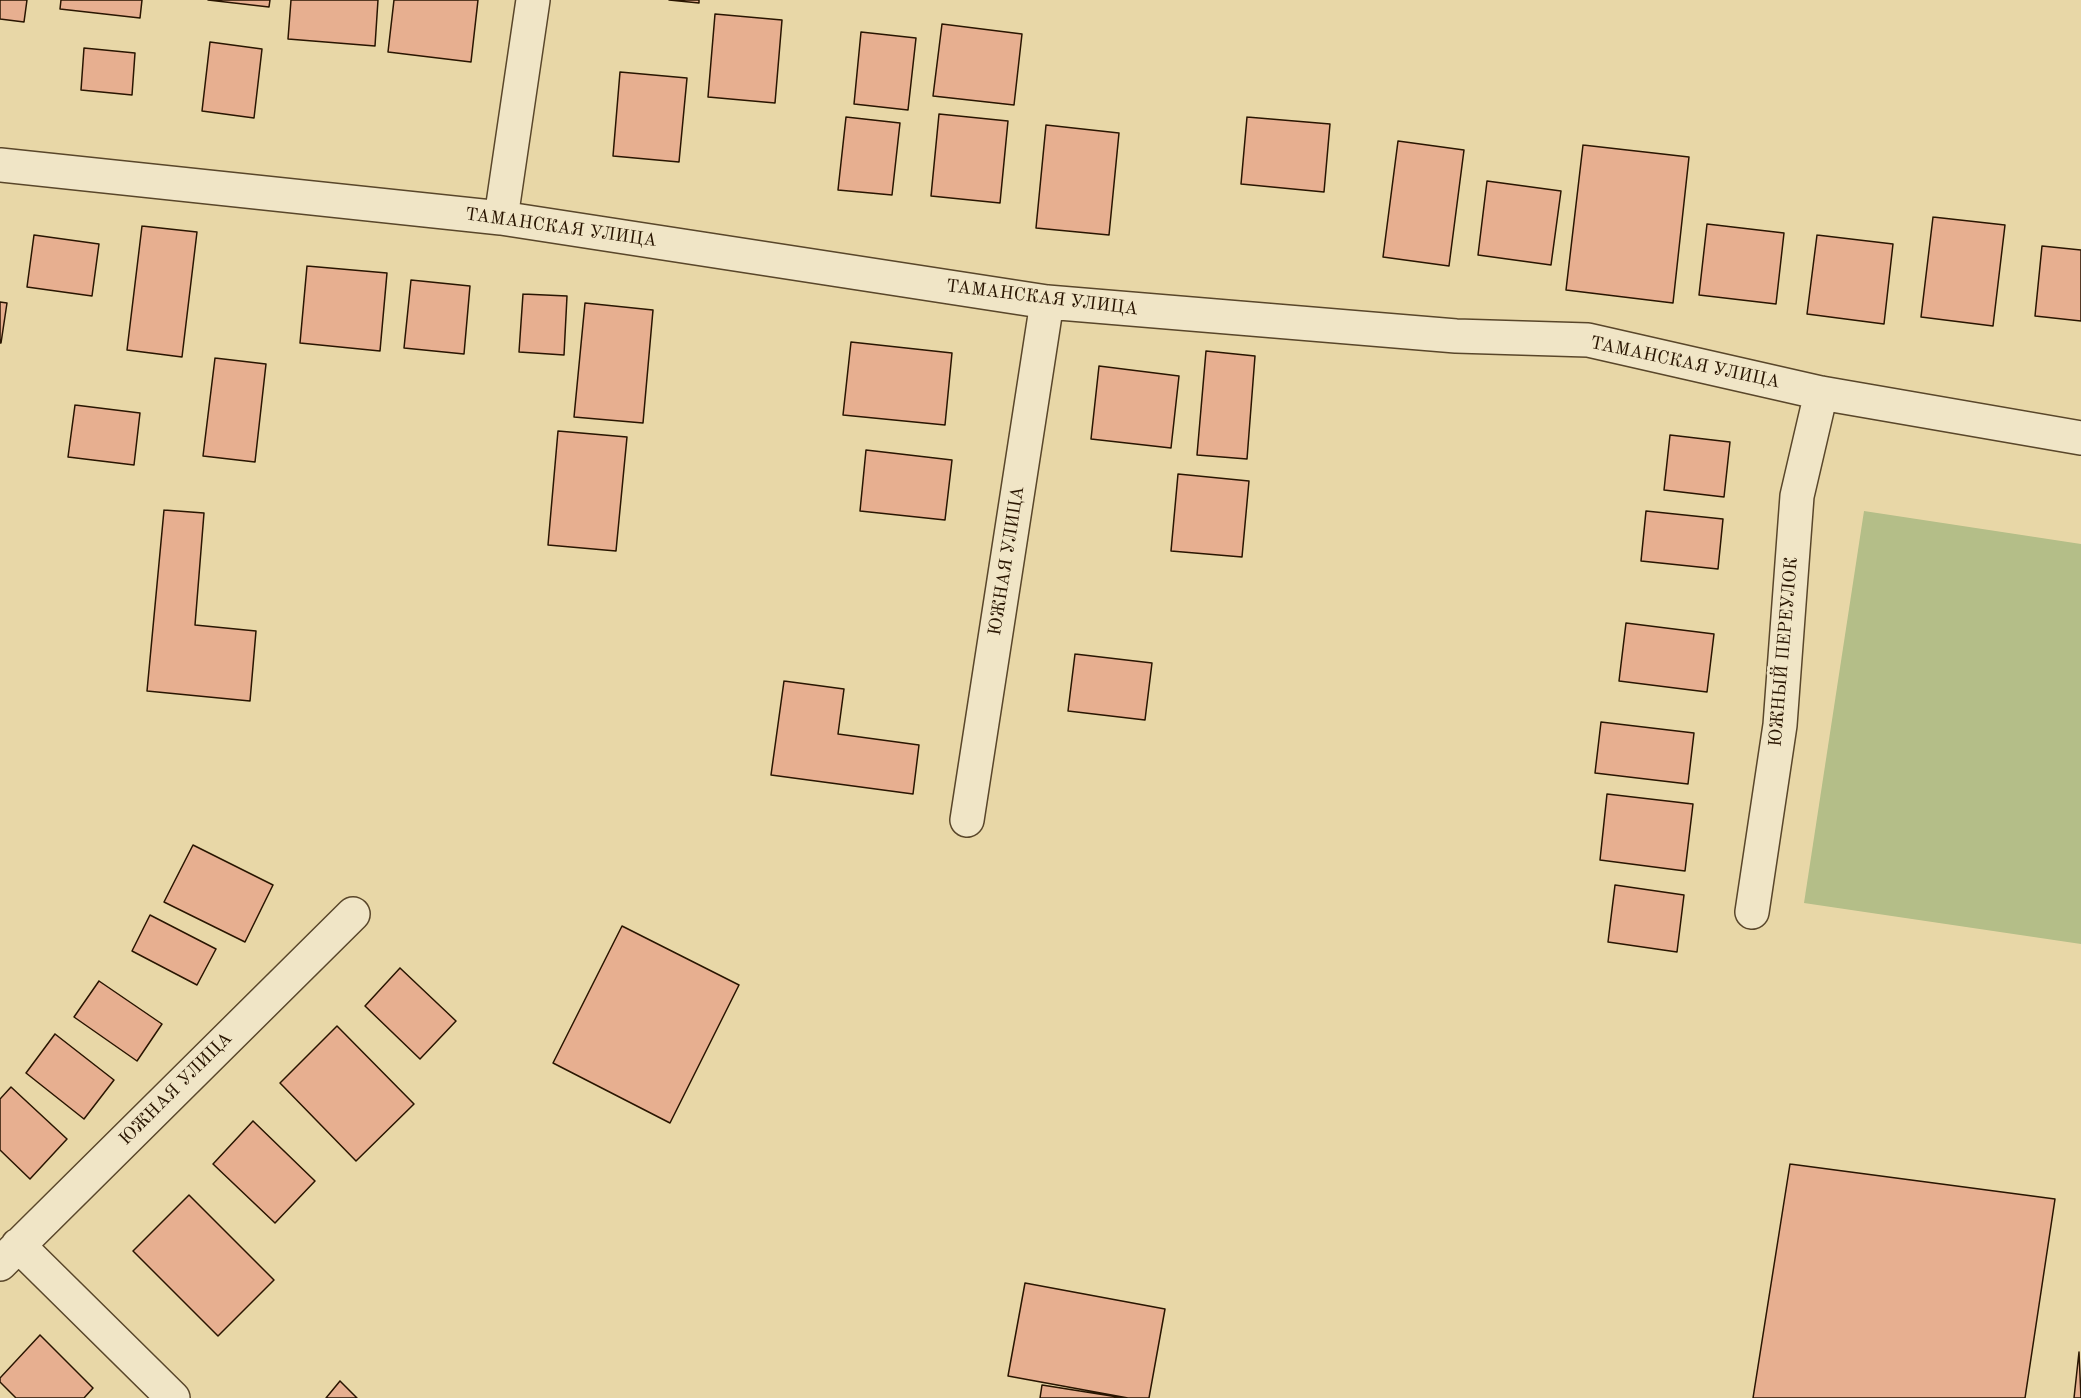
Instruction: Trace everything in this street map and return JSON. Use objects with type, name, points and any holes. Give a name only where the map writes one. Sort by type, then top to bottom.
[{"type":"street","points":[[501,218],[532,0]]},
{"type":"street","name":"ТАМАНСКАЯ УЛИЦА","points":[[0,165],[501,218],[1047,302],[1444,336],[1588,340],[1821,393],[2081,438]]},
{"type":"street","name":"ЮЖНАЯ УЛИЦА","points":[[967,820],[1047,302]]},
{"type":"street","name":"ЮЖНЫЙ ПЕРЕУЛОК","points":[[1752,912],[1780,724],[1797,496],[1821,393]]},
{"type":"street","name":"ЮЖНАЯ УЛИЦА","points":[[9,1255],[353,914]]},
{"type":"street","points":[[9,1255],[173,1398]]},
{"type":"green space","points":[[1864,511],[2081,544],[2081,944],[1804,903]]},
{"type":"building","points":[[0,0],[27,0],[24,22],[0,19]]},
{"type":"building","points":[[61,0],[142,0],[140,18],[60,9]]},
{"type":"building","points":[[208,0],[270,0],[269,7]]},
{"type":"building","points":[[291,0],[378,0],[375,46],[288,39]]},
{"type":"building","points":[[394,0],[478,0],[471,62],[388,52]]},
{"type":"building","points":[[669,0],[699,0],[699,3]]},
{"type":"building","points":[[715,14],[782,20],[775,103],[708,97]]},
{"type":"building","points":[[942,24],[1022,34],[1014,105],[933,96]]},
{"type":"building","points":[[861,32],[916,38],[908,110],[854,104]]},
{"type":"building","points":[[210,42],[262,49],[254,118],[202,111]]},
{"type":"building","points":[[84,48],[135,53],[132,95],[81,90]]},
{"type":"building","points":[[620,72],[687,78],[679,162],[613,156]]},
{"type":"building","points":[[939,114],[1008,121],[1000,203],[931,196]]},
{"type":"building","points":[[846,117],[900,123],[892,195],[838,190]]},
{"type":"building","points":[[1247,117],[1330,124],[1324,192],[1241,184]]},
{"type":"building","points":[[1046,125],[1119,133],[1109,235],[1036,228]]},
{"type":"building","points":[[1398,141],[1464,150],[1449,266],[1383,257]]},
{"type":"building","points":[[1583,145],[1689,157],[1673,303],[1566,290]]},
{"type":"building","points":[[1487,181],[1561,191],[1551,265],[1478,255]]},
{"type":"building","points":[[1933,217],[2005,225],[1993,326],[1921,317]]},
{"type":"building","points":[[1707,224],[1784,233],[1776,304],[1699,295]]},
{"type":"building","points":[[142,226],[197,232],[182,357],[127,350]]},
{"type":"building","points":[[34,235],[99,244],[92,296],[27,287]]},
{"type":"building","points":[[1817,235],[1893,244],[1884,324],[1807,314]]},
{"type":"building","points":[[2042,246],[2081,250],[2081,321],[2035,316]]},
{"type":"building","points":[[307,266],[387,273],[380,351],[300,343]]},
{"type":"building","points":[[411,280],[470,286],[464,354],[404,348]]},
{"type":"building","points":[[523,294],[567,296],[564,355],[519,352]]},
{"type":"building","points":[[0,302],[7,303],[1,343],[0,343]]},
{"type":"building","points":[[585,303],[653,310],[643,423],[574,417]]},
{"type":"building","points":[[851,342],[952,353],[945,425],[843,415]]},
{"type":"building","points":[[1206,351],[1255,356],[1247,459],[1197,455]]},
{"type":"building","points":[[215,358],[266,364],[255,462],[203,456]]},
{"type":"building","points":[[1099,366],[1179,376],[1171,448],[1091,439]]},
{"type":"building","points":[[75,405],[140,413],[134,465],[68,457]]},
{"type":"building","points":[[558,431],[627,437],[616,551],[548,545]]},
{"type":"building","points":[[1670,435],[1730,442],[1724,497],[1664,490]]},
{"type":"building","points":[[866,450],[952,460],[945,520],[860,511]]},
{"type":"building","points":[[1178,474],[1249,481],[1242,557],[1171,551]]},
{"type":"building","points":[[164,510],[204,513],[195,625],[256,631],[250,701],[147,691]]},
{"type":"building","points":[[1646,511],[1723,519],[1718,569],[1641,561]]},
{"type":"building","points":[[1626,623],[1714,634],[1707,692],[1619,681]]},
{"type":"building","points":[[1075,654],[1152,663],[1145,720],[1068,711]]},
{"type":"building","points":[[784,681],[844,689],[838,734],[919,745],[913,794],[771,775]]},
{"type":"building","points":[[1601,722],[1694,733],[1688,784],[1595,773]]},
{"type":"building","points":[[1607,794],[1693,804],[1685,871],[1600,860]]},
{"type":"building","points":[[193,845],[273,885],[245,942],[164,902]]},
{"type":"building","points":[[1615,885],[1684,895],[1677,952],[1608,942]]},
{"type":"building","points":[[150,915],[216,949],[197,985],[132,951]]},
{"type":"building","points":[[622,926],[739,985],[670,1123],[553,1063]]},
{"type":"building","points":[[400,968],[456,1021],[420,1059],[365,1006]]},
{"type":"building","points":[[99,981],[162,1024],[137,1061],[74,1017]]},
{"type":"building","points":[[337,1026],[414,1104],[356,1161],[280,1083]]},
{"type":"building","points":[[55,1034],[114,1080],[84,1119],[26,1073]]},
{"type":"building","points":[[11,1087],[67,1139],[30,1179],[0,1150],[0,1099]]},
{"type":"building","points":[[253,1121],[315,1181],[275,1223],[213,1164]]},
{"type":"building","points":[[1790,1164],[2055,1199],[2025,1398],[1753,1398]]},
{"type":"building","points":[[189,1195],[274,1280],[218,1336],[133,1251]]},
{"type":"building","points":[[1025,1283],[1165,1309],[1149,1398],[1128,1398],[1008,1376]]},
{"type":"building","points":[[40,1335],[93,1388],[84,1398],[16,1398],[0,1382],[0,1378]]},
{"type":"building","points":[[2079,1352],[2081,1398],[2074,1398]]},
{"type":"building","points":[[340,1381],[357,1398],[326,1398]]},
{"type":"building","points":[[1042,1385],[1124,1398],[1040,1398]]}]
